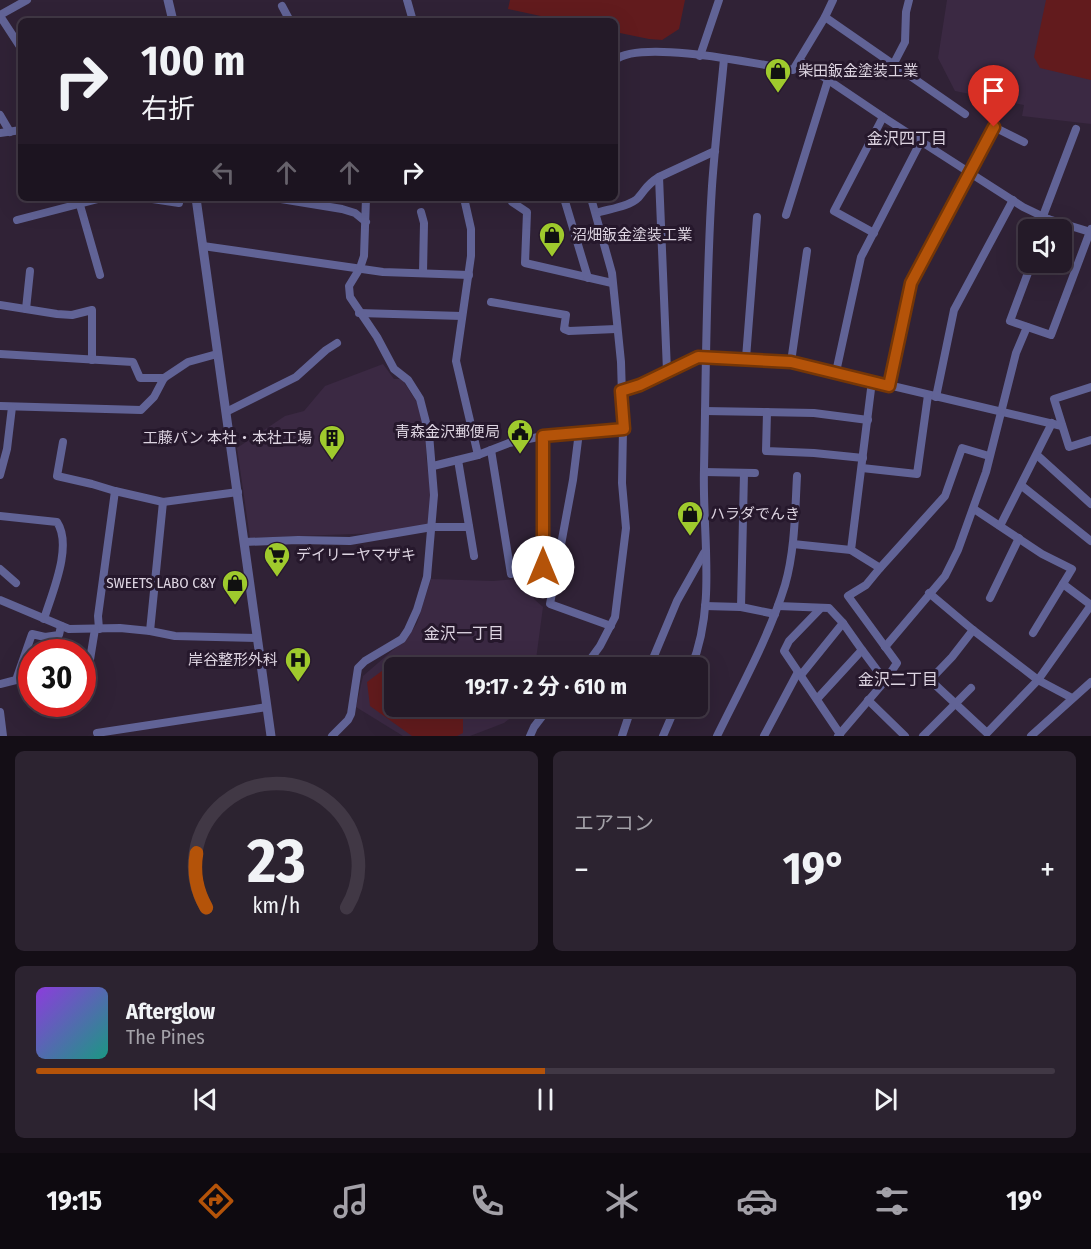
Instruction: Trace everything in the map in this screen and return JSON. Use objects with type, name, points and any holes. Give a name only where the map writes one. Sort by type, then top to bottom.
[{"type":"street","points":[[18,43],[0,15],[25,0]]},
{"type":"street","points":[[170,0],[172,18]]},
{"type":"street","points":[[407,0],[412,18]]},
{"type":"street","points":[[700,56],[719,0]]},
{"type":"street","points":[[893,65],[905,42],[906,12],[909,0]]},
{"type":"street","points":[[618,58],[624,54],[648,51],[724,59],[793,70],[825,18],[831,1]]},
{"type":"street","points":[[282,6],[288,18]]},
{"type":"street","points":[[825,18],[965,114]]},
{"type":"street","points":[[695,657],[702,634],[705,606],[704,472],[707,279],[715,152],[724,59]]},
{"type":"street","points":[[800,61],[1012,200],[1046,218],[1090,231],[1051,335],[1010,321],[1028,273]]},
{"type":"street","points":[[786,215],[828,80]]},
{"type":"street","points":[[0,115],[10,132]]},
{"type":"street","points":[[874,233],[834,212],[883,117]]},
{"type":"street","points":[[889,386],[911,283],[968,172],[994,127],[1024,142]]},
{"type":"street","points":[[1046,218],[1076,129]]},
{"type":"street","points":[[0,133],[18,131]]},
{"type":"street","points":[[836,372],[861,257],[921,141]]},
{"type":"street","points":[[596,213],[637,199],[648,184],[659,177],[715,152]]},
{"type":"street","points":[[659,177],[667,371]]},
{"type":"street","points":[[862,468],[918,474],[932,396],[954,310],[1012,200]]},
{"type":"street","points":[[17,220],[93,201]]},
{"type":"street","points":[[166,201],[179,203],[179,201]]},
{"type":"street","points":[[196,201],[271,736]]},
{"type":"street","points":[[293,201],[342,209],[355,213],[366,222]]},
{"type":"street","points":[[332,736],[351,714],[358,668],[364,662],[394,645],[408,630],[427,578],[432,527],[433,466],[429,434],[420,399],[408,380],[394,369],[377,337],[350,297],[349,286],[364,256],[366,201]]},
{"type":"street","points":[[465,201],[471,229],[469,275],[456,361],[478,455]]},
{"type":"street","points":[[512,201],[527,212],[525,263],[612,283]]},
{"type":"street","points":[[565,201],[588,278]]},
{"type":"street","points":[[591,657],[611,626],[618,595],[626,528],[622,483],[624,429],[621,362],[612,273],[592,201]]},
{"type":"street","points":[[80,205],[100,275]]},
{"type":"street","points":[[421,212],[424,223],[423,273]]},
{"type":"street","points":[[746,358],[757,217]]},
{"type":"street","points":[[203,246],[383,272],[469,275]]},
{"type":"street","points":[[791,362],[807,251]]},
{"type":"street","points":[[26,309],[30,271]]},
{"type":"street","points":[[491,302],[566,315],[564,328],[569,331],[616,329]]},
{"type":"street","points":[[0,305],[72,315],[92,310],[92,360]]},
{"type":"street","points":[[359,313],[462,316]]},
{"type":"street","points":[[885,647],[945,576],[958,550],[986,472],[1016,353],[1027,327]]},
{"type":"street","points":[[226,412],[296,377],[337,343]]},
{"type":"street","points":[[0,354],[133,362],[140,378],[164,378]]},
{"type":"street","points":[[0,406],[141,410],[154,397],[164,378],[188,362],[217,354]]},
{"type":"street","points":[[621,391],[640,385],[698,357],[746,358],[791,362],[1062,426]]},
{"type":"street","points":[[851,550],[872,381]]},
{"type":"street","points":[[1091,387],[1054,399],[1069,447],[1091,440]]},
{"type":"street","points":[[0,476],[8,448],[12,407]]},
{"type":"street","points":[[705,411],[814,413],[868,420]]},
{"type":"street","points":[[767,412],[766,451],[863,458]]},
{"type":"street","points":[[1000,526],[1052,423]]},
{"type":"street","points":[[433,466],[478,455],[509,443],[543,436],[624,429]]},
{"type":"street","points":[[579,432],[573,480],[550,604],[611,626]]},
{"type":"street","points":[[543,436],[543,567]]},
{"type":"street","points":[[63,442],[57,476],[163,502],[238,492]]},
{"type":"street","points":[[820,609],[789,641],[784,651],[841,734],[897,663],[848,597],[866,585],[945,496],[962,448],[989,456]]},
{"type":"street","points":[[491,450],[511,574]]},
{"type":"street","points":[[1037,455],[1091,504]]},
{"type":"street","points":[[458,460],[474,556]]},
{"type":"street","points":[[704,472],[755,473]]},
{"type":"street","points":[[741,607],[744,473]]},
{"type":"street","points":[[717,736],[776,610],[785,584],[793,544],[796,476]]},
{"type":"street","points":[[1022,486],[1091,541]]},
{"type":"street","points":[[95,639],[115,491]]},
{"type":"street","points":[[150,631],[163,502]]},
{"type":"street","points":[[974,509],[1042,554],[1072,569],[1033,633]]},
{"type":"street","points":[[0,516],[57,522],[63,531],[61,563],[44,619]]},
{"type":"street","points":[[244,542],[350,541],[432,527],[468,527]]},
{"type":"street","points":[[990,598],[1019,538]]},
{"type":"street","points":[[793,544],[851,550],[880,568]]},
{"type":"street","points":[[654,657],[677,601],[705,552]]},
{"type":"street","points":[[0,569],[16,583]]},
{"type":"street","points":[[973,630],[930,680],[987,733],[1038,680],[1091,604],[1063,584]]},
{"type":"street","points":[[929,593],[1038,680],[1072,698]]},
{"type":"street","points":[[0,600],[69,629],[150,631],[175,636],[257,638]]},
{"type":"street","points":[[705,606],[776,610],[829,608],[843,623],[885,681]]},
{"type":"street","points":[[764,736],[800,673],[843,623]]},
{"type":"street","points":[[0,684],[16,681],[32,634],[45,637],[59,635],[61,626]]},
{"type":"street","points":[[817,699],[862,650]]},
{"type":"street","points":[[1031,736],[1091,682]]},
{"type":"street","points":[[923,736],[971,688]]},
{"type":"street","points":[[868,700],[906,736]]},
{"type":"street","points":[[97,733],[267,707]]},
{"type":"street","points":[[0,712],[3,736]]},
{"type":"street","points":[[530,736],[542,717]]},
{"type":"street","points":[[622,736],[628,717]]},
{"type":"street","points":[[663,736],[671,717]]},
{"type":"shaded area","points":[[510,0],[685,0],[679,29],[662,40],[618,33],[618,18],[550,18],[508,9]]},
{"type":"shaded area","points":[[947,0],[1091,0],[1091,124],[1022,116],[1024,105],[955,91],[938,58]]},
{"type":"shaded area","points":[[1046,0],[1091,0],[1091,80],[1040,68],[1034,57]]},
{"type":"shaded area","name":"工藤パン 本社・本社工場","points":[[383,364],[394,379],[402,379],[418,404],[426,436],[431,498],[428,525],[379,533],[250,538],[237,448],[285,416],[304,411],[325,386]]},
{"type":"shaded area","points":[[530,578],[534,599],[543,607],[536,657],[385,657],[408,637],[417,623],[431,579],[493,581]]},
{"type":"shaded area","points":[[384,658],[384,717],[512,717],[504,723],[470,736],[403,736],[356,707],[363,676]]},
{"type":"shaded area","points":[[384,669],[384,716],[370,706],[367,682]]},
{"type":"shaded area","points":[[385,717],[463,717],[463,733],[457,736],[412,736]]},
{"type":"place","name":"柴田鈑金塗装工業","points":[[778,94]]},
{"type":"place","name":"沼畑鈑金塗装工業","points":[[552,258]]},
{"type":"place","name":"青森金沢郵便局","points":[[520,455]]},
{"type":"place","name":"工藤パン 本社・本社工場","points":[[332,461]]},
{"type":"place","name":"ハラダでんき","points":[[690,537]]},
{"type":"place","name":"デイリーヤマザキ","points":[[277,578]]},
{"type":"place","name":"SWEETS LABO C&Y","points":[[235,606]]},
{"type":"place","name":"岸谷整形外科","points":[[298,683]]},
{"type":"district","name":"金沢四丁目","points":[[907,138]]},
{"type":"district","name":"金沢一丁目","points":[[464,633]]},
{"type":"district","name":"金沢二丁目","points":[[898,679]]},
{"type":"route","points":[[543,567],[543,436],[624,429],[621,391],[640,385],[698,357],[791,362],[889,386],[911,283],[968,172],[994,127]]}]
